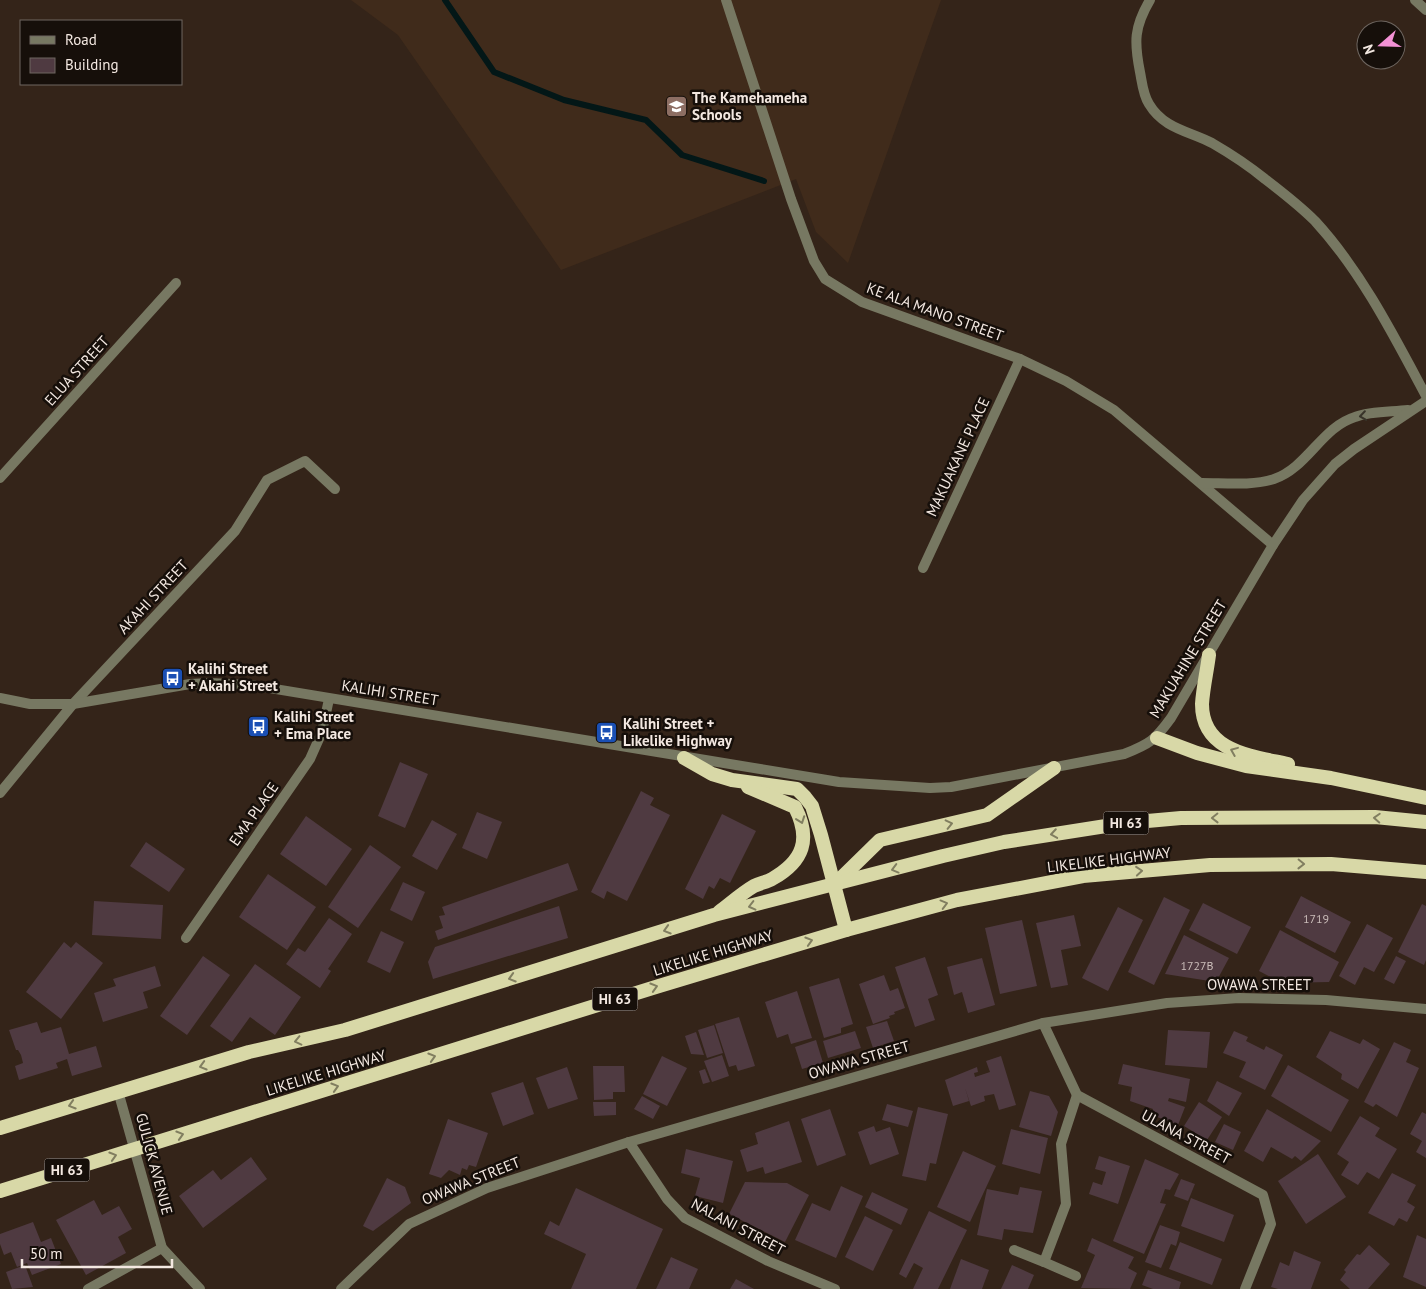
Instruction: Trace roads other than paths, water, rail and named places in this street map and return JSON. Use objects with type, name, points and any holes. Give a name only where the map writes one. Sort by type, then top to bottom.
[{"type":"highway","points":[[1209,655],[1202,706],[1206,724],[1217,741],[1236,752],[1309,769],[1331,778]]},
{"type":"highway","points":[[1157,738],[1197,753],[1246,766],[1331,778],[1426,798]]},
{"type":"highway","points":[[684,758],[712,774],[732,780],[796,807],[803,823],[805,834],[799,854],[784,872],[756,885],[714,916]]},
{"type":"highway","points":[[833,886],[880,840],[987,815],[1054,768]]},
{"type":"highway","points":[[732,780],[797,789],[812,806],[822,835],[833,886],[846,930]]},
{"type":"highway","name":"HI 63","points":[[0,1128],[249,1052],[345,1030],[714,916],[943,856],[1004,842],[1125,823],[1246,817],[1376,818],[1426,822]]},
{"type":"highway","name":"LIKELIKE HIGHWAY","points":[[0,1191],[846,930],[957,900],[1083,876],[1210,865],[1331,864],[1426,872]]},
{"type":"street","name":"KE ALA MANO STREET","points":[[726,0],[791,199],[814,261],[826,279],[862,302],[1020,359],[1066,381],[1114,410],[1273,545]]},
{"type":"street","points":[[1150,0],[1136,32],[1135,48],[1142,85],[1148,104],[1169,126],[1210,142],[1227,152],[1265,179],[1313,220],[1339,249],[1364,286],[1426,396]]},
{"type":"street","points":[[1415,0],[1426,10]]},
{"type":"street","name":"ELUA STREET","points":[[0,478],[176,284]]},
{"type":"street","name":"MAKUAKANE PLACE","points":[[923,568],[1020,359]]},
{"type":"street","name":"MAKUAHINE STREET","points":[[774,772],[840,782],[930,788],[971,784],[1054,768],[1124,754],[1142,747],[1157,738],[1209,655],[1273,545],[1303,500],[1335,464],[1376,432],[1426,401]]},
{"type":"street","points":[[1202,483],[1257,483],[1276,478],[1293,468],[1343,423],[1355,416],[1412,410]]},
{"type":"street","name":"AKAHI STREET","points":[[0,794],[73,704],[235,532],[267,480],[305,460],[335,490]]},
{"type":"street","name":"KALIHI STREET","points":[[0,698],[30,704],[73,704],[210,682],[251,685],[774,772]]},
{"type":"street","name":"EMA PLACE","points":[[186,938],[310,759],[322,732],[329,699]]},
{"type":"street","name":"OWAWA STREET","points":[[341,1289],[409,1224],[427,1214],[487,1188],[630,1142],[1043,1023],[1167,1003],[1239,998],[1326,1000],[1426,1009]]},
{"type":"street","points":[[1043,1023],[1078,1095],[1061,1144],[1066,1204],[1044,1262]]},
{"type":"street","name":"GULICK AVENUE","points":[[118,1091],[162,1248],[200,1289]]},
{"type":"street","name":"ULANA STREET","points":[[1078,1095],[1263,1195],[1270,1224],[1246,1289]]},
{"type":"street","name":"NALANI STREET","points":[[630,1142],[667,1199],[685,1218],[768,1261],[835,1289]]},
{"type":"street","points":[[88,1289],[162,1248]]},
{"type":"street","points":[[1014,1250],[1076,1276]]},
{"type":"waterway","points":[[445,0],[494,72],[564,100],[646,120],[682,155],[764,181]]},
{"type":"place","name":"The Kamehameha Schools","points":[[676,107]]},
{"type":"place","name":"Kalihi Street + Akahi Street","points":[[172,678]]},
{"type":"place","name":"Kalihi Street + Ema Place","points":[[258,726]]},
{"type":"place","name":"Kalihi Street + Likelike Highway","points":[[607,733]]}]
